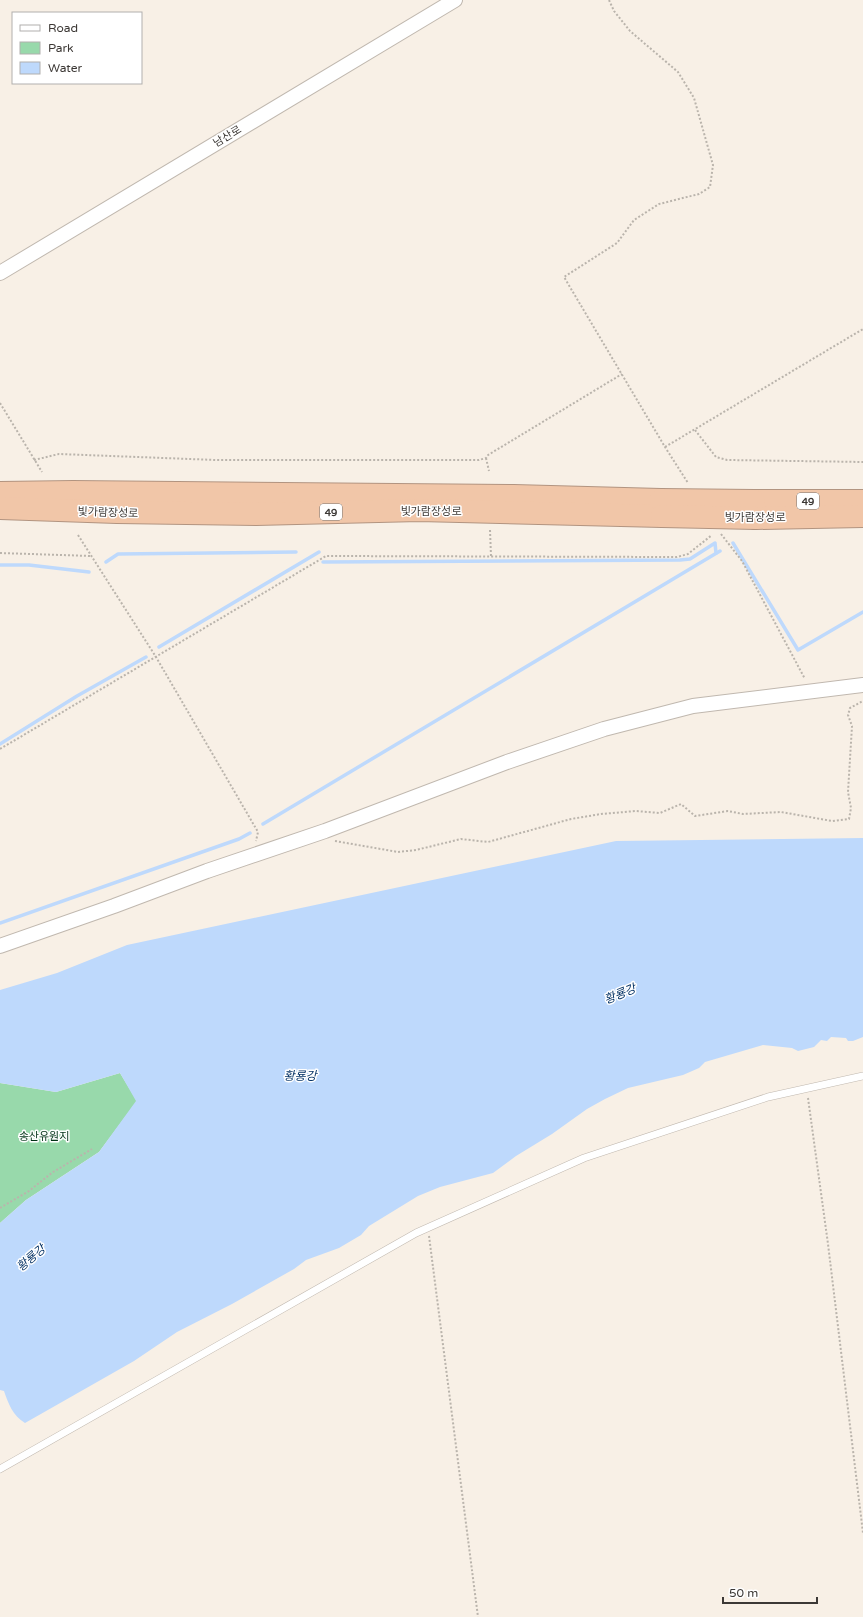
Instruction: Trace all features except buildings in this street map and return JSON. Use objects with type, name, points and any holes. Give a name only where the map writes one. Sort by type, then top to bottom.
[{"type":"highway","name":"빛가람장성로","points":[[0,493],[81,492],[506,496],[662,508]]},
{"type":"highway","name":"빛가람장성로","points":[[755,510],[863,501]]},
{"type":"highway","name":"빛가람장성로","points":[[0,508],[117,512],[256,514],[419,510],[662,508],[755,510],[863,516]]},
{"type":"street","name":"남산로","points":[[0,273],[455,0]]},
{"type":"street","points":[[0,946],[114,906],[207,871],[325,831],[507,762],[604,729],[693,706],[863,686]]},
{"type":"lane","points":[[0,1469],[402,1240],[428,1227],[584,1158],[768,1097],[863,1076]]},
{"type":"path","points":[[609,0],[614,11],[630,31],[678,72],[694,98],[713,165],[710,187],[699,194],[659,204],[634,220],[617,243],[564,277],[665,447],[690,485]]},
{"type":"path","points":[[665,447],[863,329]]},
{"type":"path","points":[[34,460],[59,454],[216,460],[471,460],[486,458],[488,455],[622,374]]},
{"type":"path","points":[[0,403],[42,472]]},
{"type":"path","points":[[695,430],[716,457],[727,460],[863,462]]},
{"type":"path","points":[[486,458],[489,471]]},
{"type":"path","points":[[490,530],[491,556]]},
{"type":"path","points":[[718,530],[742,561],[812,691]]},
{"type":"path","points":[[0,749],[326,556],[677,557],[688,554],[714,533]]},
{"type":"path","points":[[78,535],[156,657],[258,832],[257,839],[253,844]]},
{"type":"path","points":[[0,554],[91,556]]},
{"type":"path","points":[[325,831],[328,840],[398,852],[416,850],[461,839],[488,842],[571,819],[601,814],[636,811],[660,813],[681,804],[695,816],[728,811],[743,814],[781,812],[832,821],[850,819],[851,808],[848,792],[852,726],[848,715],[850,708],[863,701]]},
{"type":"path","points":[[807,1089],[829,1252],[863,1533]]},
{"type":"path","points":[[0,1208],[30,1191],[53,1172],[92,1149]]},
{"type":"path","points":[[428,1227],[478,1617]]},
{"type":"green space","name":"송산유원지","points":[[120,1073],[137,1101],[99,1152],[26,1200],[0,1223],[0,1083],[56,1092]]},
{"type":"water","name":"황룡강","points":[[863,838],[863,1037],[853,1041],[848,1041],[846,1038],[831,1037],[827,1041],[821,1040],[814,1047],[798,1051],[792,1048],[763,1045],[705,1062],[699,1068],[683,1075],[628,1088],[587,1109],[493,1173],[440,1187],[418,1196],[369,1226],[361,1235],[339,1248],[306,1260],[294,1269],[232,1304],[177,1332],[134,1361],[25,1423],[14,1413],[9,1405],[4,1391],[0,1390],[0,1223],[26,1200],[99,1152],[136,1101],[120,1073],[56,1092],[0,1083],[0,990],[57,973],[127,945],[616,841]]},
{"type":"waterway","points":[[323,562],[680,560],[690,559],[715,543],[716,553]]},
{"type":"waterway","points":[[733,543],[798,650],[863,612]]},
{"type":"waterway","points":[[263,824],[720,551]]},
{"type":"waterway","points":[[106,562],[118,554],[296,552]]},
{"type":"waterway","points":[[159,647],[319,552]]},
{"type":"waterway","points":[[0,565],[29,565],[89,572]]},
{"type":"waterway","points":[[0,744],[77,696],[146,657]]},
{"type":"waterway","points":[[0,923],[239,839],[250,833]]}]
